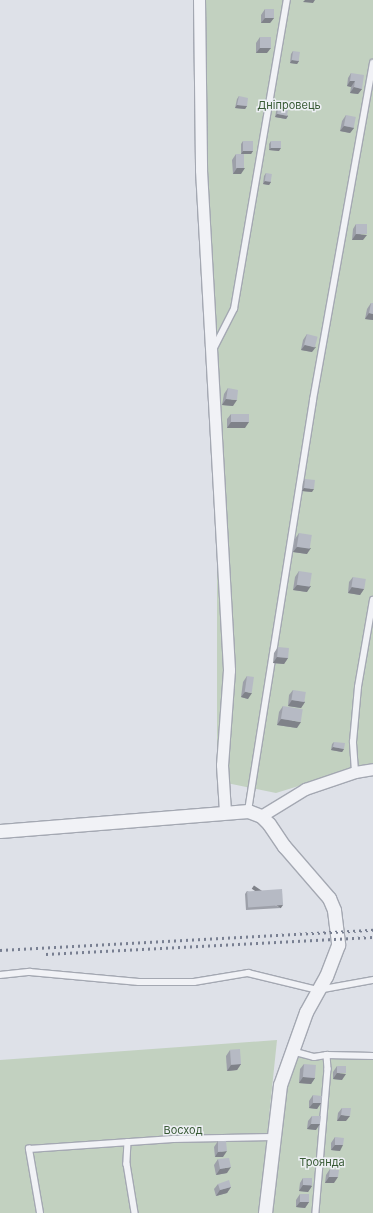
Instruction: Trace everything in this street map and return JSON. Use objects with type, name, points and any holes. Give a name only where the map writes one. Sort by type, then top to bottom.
[{"type":"street","points":[[199,0],[201,170],[212,353],[212,403],[229,670],[222,765],[225,812]]},
{"type":"street","points":[[261,816],[305,789],[355,772],[373,769]]},
{"type":"street","points":[[0,831],[225,812],[248,812],[261,816],[329,898],[334,910],[338,945],[329,969],[318,990],[292,1051],[280,1085],[272,1137],[265,1213]]},
{"type":"lane","points":[[212,353],[234,308],[287,0]]},
{"type":"lane","points":[[248,812],[312,408],[373,63]]},
{"type":"lane","points":[[355,772],[353,742],[358,687],[373,600]]},
{"type":"lane","points":[[0,976],[30,972],[139,982],[186,982],[248,973],[318,990],[356,984],[372,979]]},
{"type":"lane","points":[[292,1051],[314,1057],[327,1055],[373,1056]]},
{"type":"lane","points":[[316,1213],[328,1069],[327,1055]]},
{"type":"lane","points":[[40,1213],[30,1149],[128,1142],[272,1137]]},
{"type":"lane","points":[[128,1142],[127,1164],[135,1213]]},
{"type":"green space","name":"Дніпровець","points":[[203,0],[373,0],[373,763],[276,793],[217,781],[217,356],[204,159]]},
{"type":"green space","name":"Восход","points":[[277,1040],[259,1213],[0,1213],[0,1060]]},
{"type":"green space","name":"Троянда","points":[[373,1057],[373,1213],[267,1213],[287,1058]]},
{"type":"building","points":[[265,9],[274,9],[274,18],[265,18]]},
{"type":"building","points":[[260,37],[271,37],[271,48],[260,48]]},
{"type":"building","points":[[293,51],[300,52],[299,61],[292,60]]},
{"type":"building","points":[[351,73],[364,75],[362,89],[354,87],[355,81],[350,81]]},
{"type":"building","points":[[239,96],[248,98],[247,106],[237,105]]},
{"type":"building","points":[[279,104],[289,106],[287,116],[277,114]]},
{"type":"building","points":[[346,115],[356,117],[354,128],[344,126]]},
{"type":"building","points":[[243,141],[253,141],[253,151],[243,151]]},
{"type":"building","points":[[271,141],[281,141],[281,148],[271,148]]},
{"type":"building","points":[[236,154],[244,154],[244,168],[236,168]]},
{"type":"building","points":[[266,173],[272,174],[271,182],[265,181]]},
{"type":"building","points":[[356,224],[367,224],[367,234],[356,234]]},
{"type":"building","points":[[371,303],[373,303],[373,314],[369,313]]},
{"type":"building","points":[[307,334],[318,337],[315,347],[304,345]]},
{"type":"building","points":[[228,388],[238,390],[237,400],[226,399]]},
{"type":"building","points":[[231,414],[249,414],[249,422],[231,422]]},
{"type":"building","points":[[305,479],[315,480],[314,489],[304,488]]},
{"type":"building","points":[[299,533],[312,535],[310,549],[297,547]]},
{"type":"building","points":[[299,571],[312,573],[310,587],[297,585]]},
{"type":"building","points":[[353,577],[366,579],[364,589],[351,587]]},
{"type":"building","points":[[278,647],[289,648],[288,658],[277,657]]},
{"type":"building","points":[[247,676],[254,677],[252,693],[245,692]]},
{"type":"building","points":[[293,690],[306,692],[304,702],[291,700]]},
{"type":"building","points":[[283,706],[303,709],[301,722],[281,719]]},
{"type":"building","points":[[334,742],[345,743],[344,749],[333,747]]},
{"type":"building","points":[[282,889],[283,905],[248,907],[247,891]]},
{"type":"building","points":[[240,1049],[241,1064],[231,1065],[230,1050]]},
{"type":"building","points":[[304,1064],[316,1065],[315,1078],[303,1077]]},
{"type":"building","points":[[337,1066],[346,1066],[346,1073],[337,1073]]},
{"type":"building","points":[[313,1095],[322,1096],[321,1103],[313,1103]]},
{"type":"building","points":[[342,1108],[351,1108],[350,1116],[341,1115]]},
{"type":"building","points":[[312,1116],[321,1116],[320,1124],[311,1124]]},
{"type":"building","points":[[335,1137],[344,1138],[343,1145],[335,1145]]},
{"type":"building","points":[[218,1141],[226,1141],[227,1151],[218,1152]]},
{"type":"building","points":[[229,1158],[231,1167],[220,1169],[218,1159]]},
{"type":"building","points":[[330,1169],[339,1170],[338,1177],[329,1177]]},
{"type":"building","points":[[303,1178],[312,1178],[312,1185],[303,1185]]},
{"type":"building","points":[[229,1180],[231,1187],[220,1190],[218,1184]]},
{"type":"building","points":[[300,1194],[309,1194],[309,1202],[300,1202]]},
{"type":"railway","points":[[0,950],[373,930]]},
{"type":"railway","points":[[46,954],[373,937]]}]
